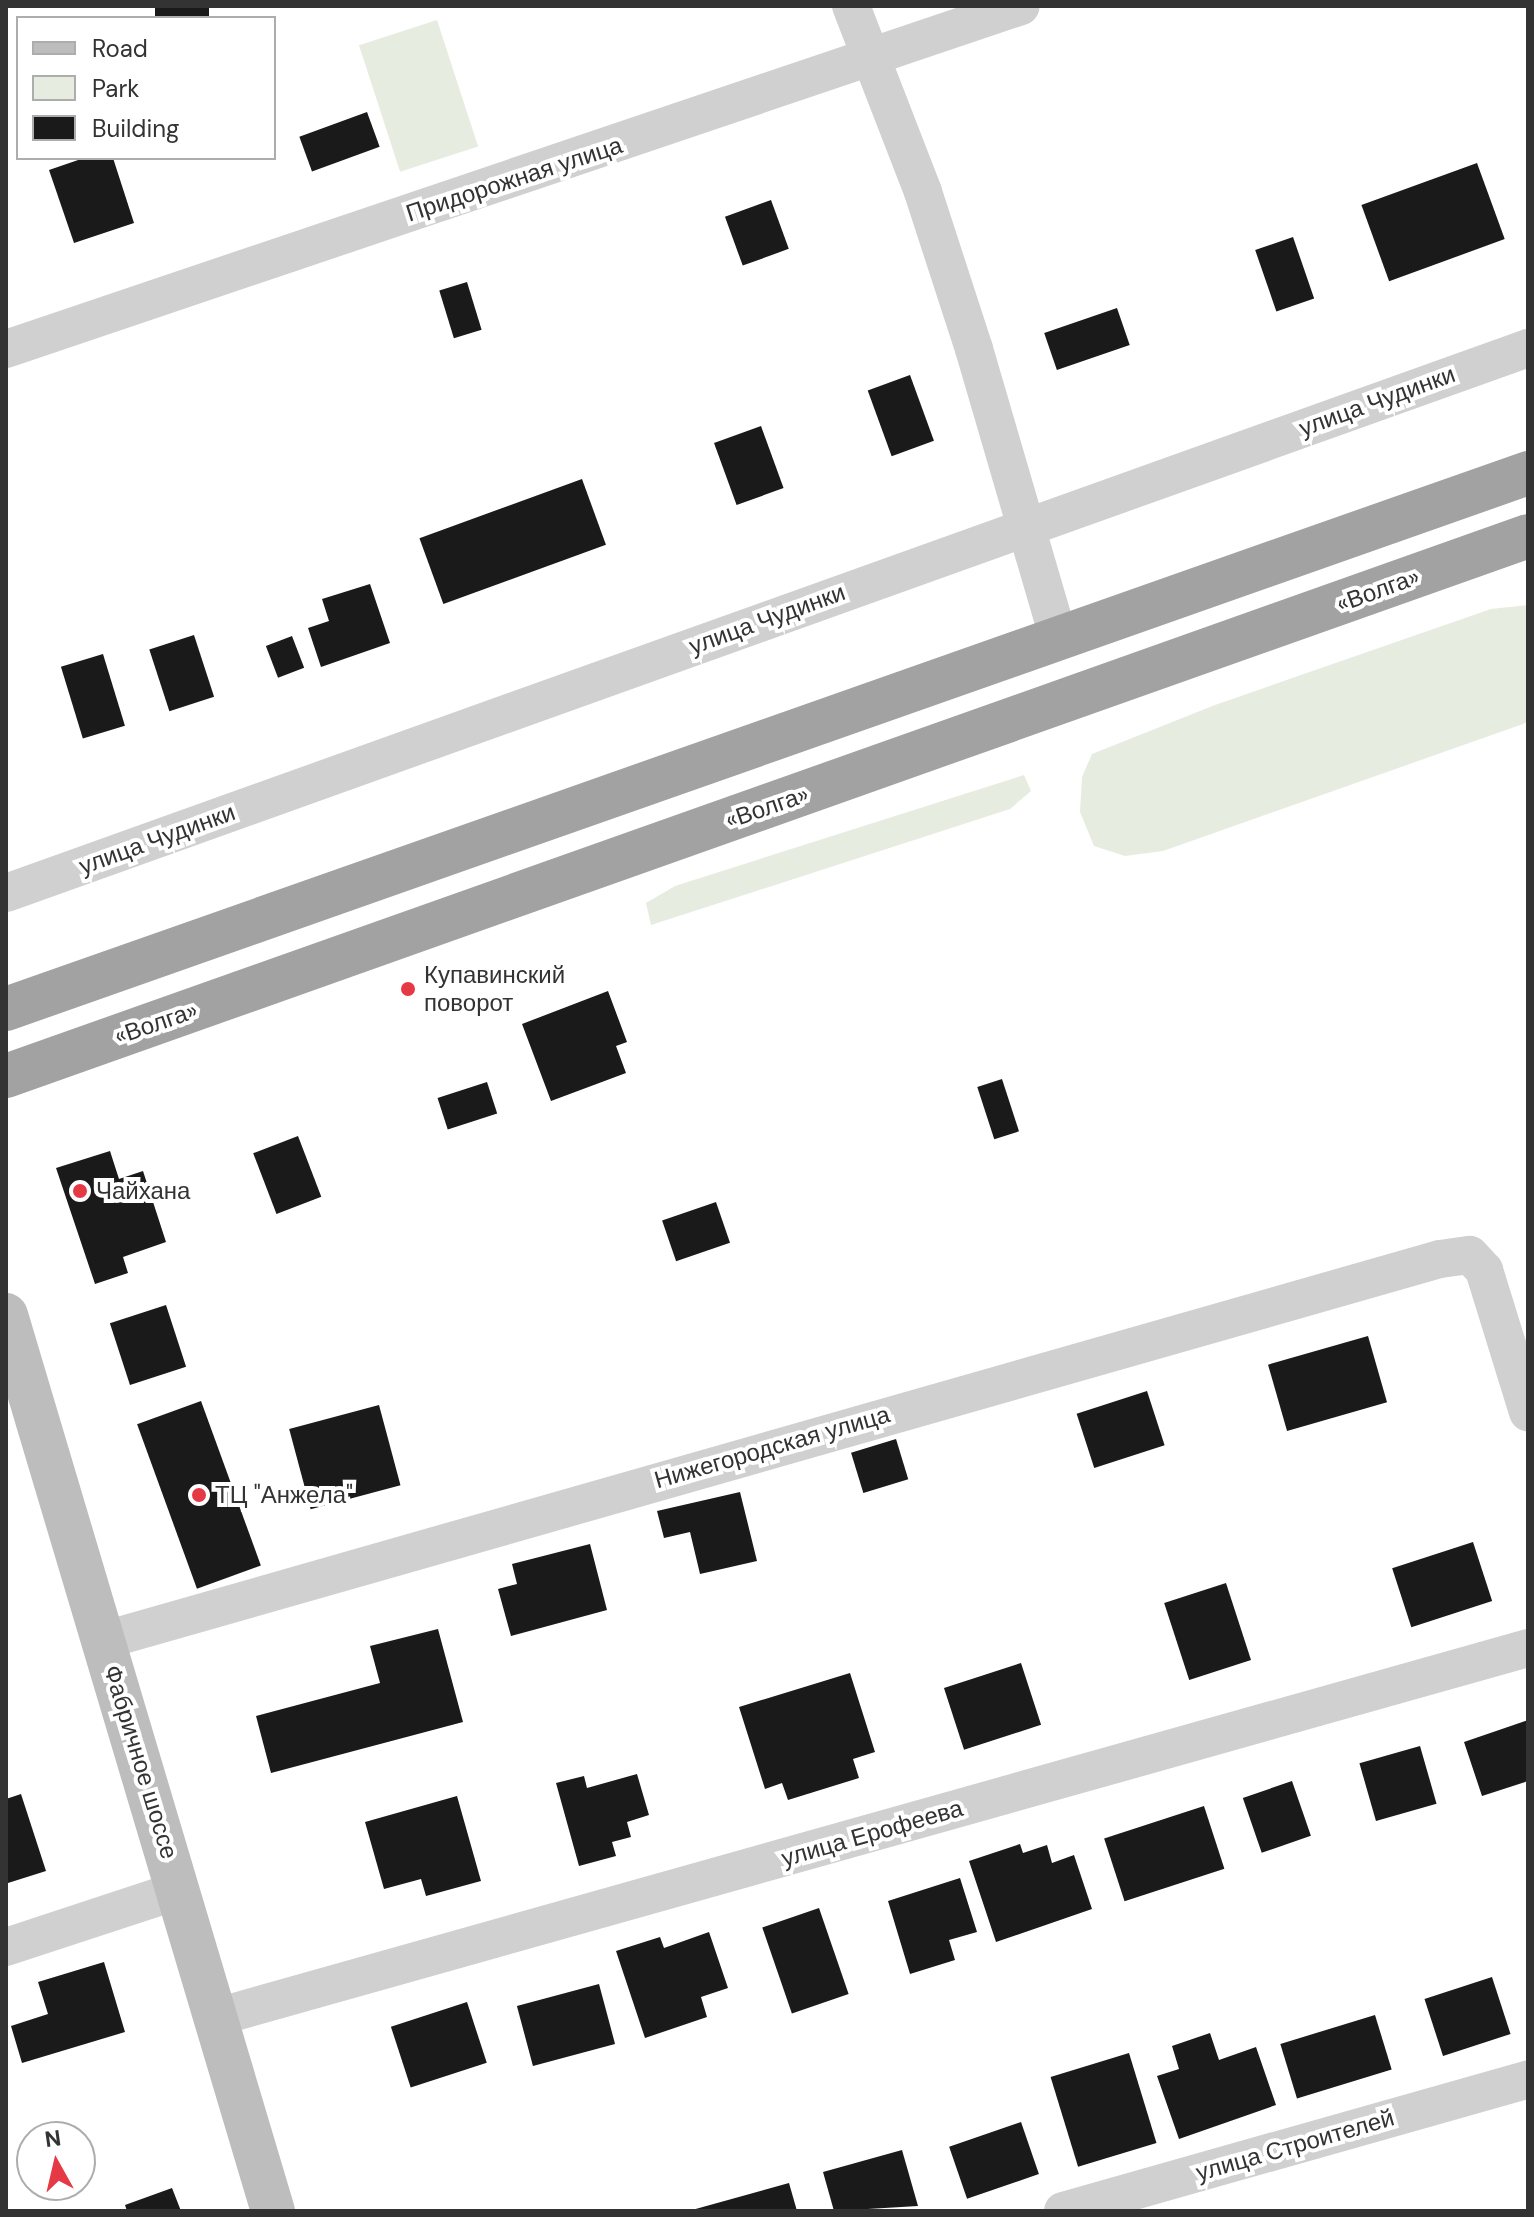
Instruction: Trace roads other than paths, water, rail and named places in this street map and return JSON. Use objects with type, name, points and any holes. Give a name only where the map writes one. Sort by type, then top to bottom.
[{"type":"highway","points":[[6,1009],[1528,473]]},
{"type":"highway","name":"«Волга»","points":[[6,1076],[1528,536]]},
{"type":"main road","name":"Фабричное шоссе","points":[[6,1315],[273,2211]]},
{"type":"street","points":[[851,6],[923,192],[1028,525],[1059,640]]},
{"type":"street","name":"Придорожная улица","points":[[6,349],[873,60],[1021,6]]},
{"type":"street","name":"улица Чудинки","points":[[6,893],[1528,348]]},
{"type":"street","name":"Нижегородская улица","points":[[105,1640],[1440,1259],[1470,1255],[1484,1270],[1528,1412]]},
{"type":"street","name":"улица Ерофеева","points":[[217,2017],[1528,1648]]},
{"type":"street","points":[[6,1947],[179,1890]]},
{"type":"street","name":"улица Строителей","points":[[1063,2211],[1528,2079]]},
{"type":"place","name":"Купавинский поворот","points":[[408,989]]},
{"type":"place","name":"Чайхана","points":[[80,1191]]},
{"type":"place","name":"ТЦ \"Анжела\"","points":[[199,1495]]}]
